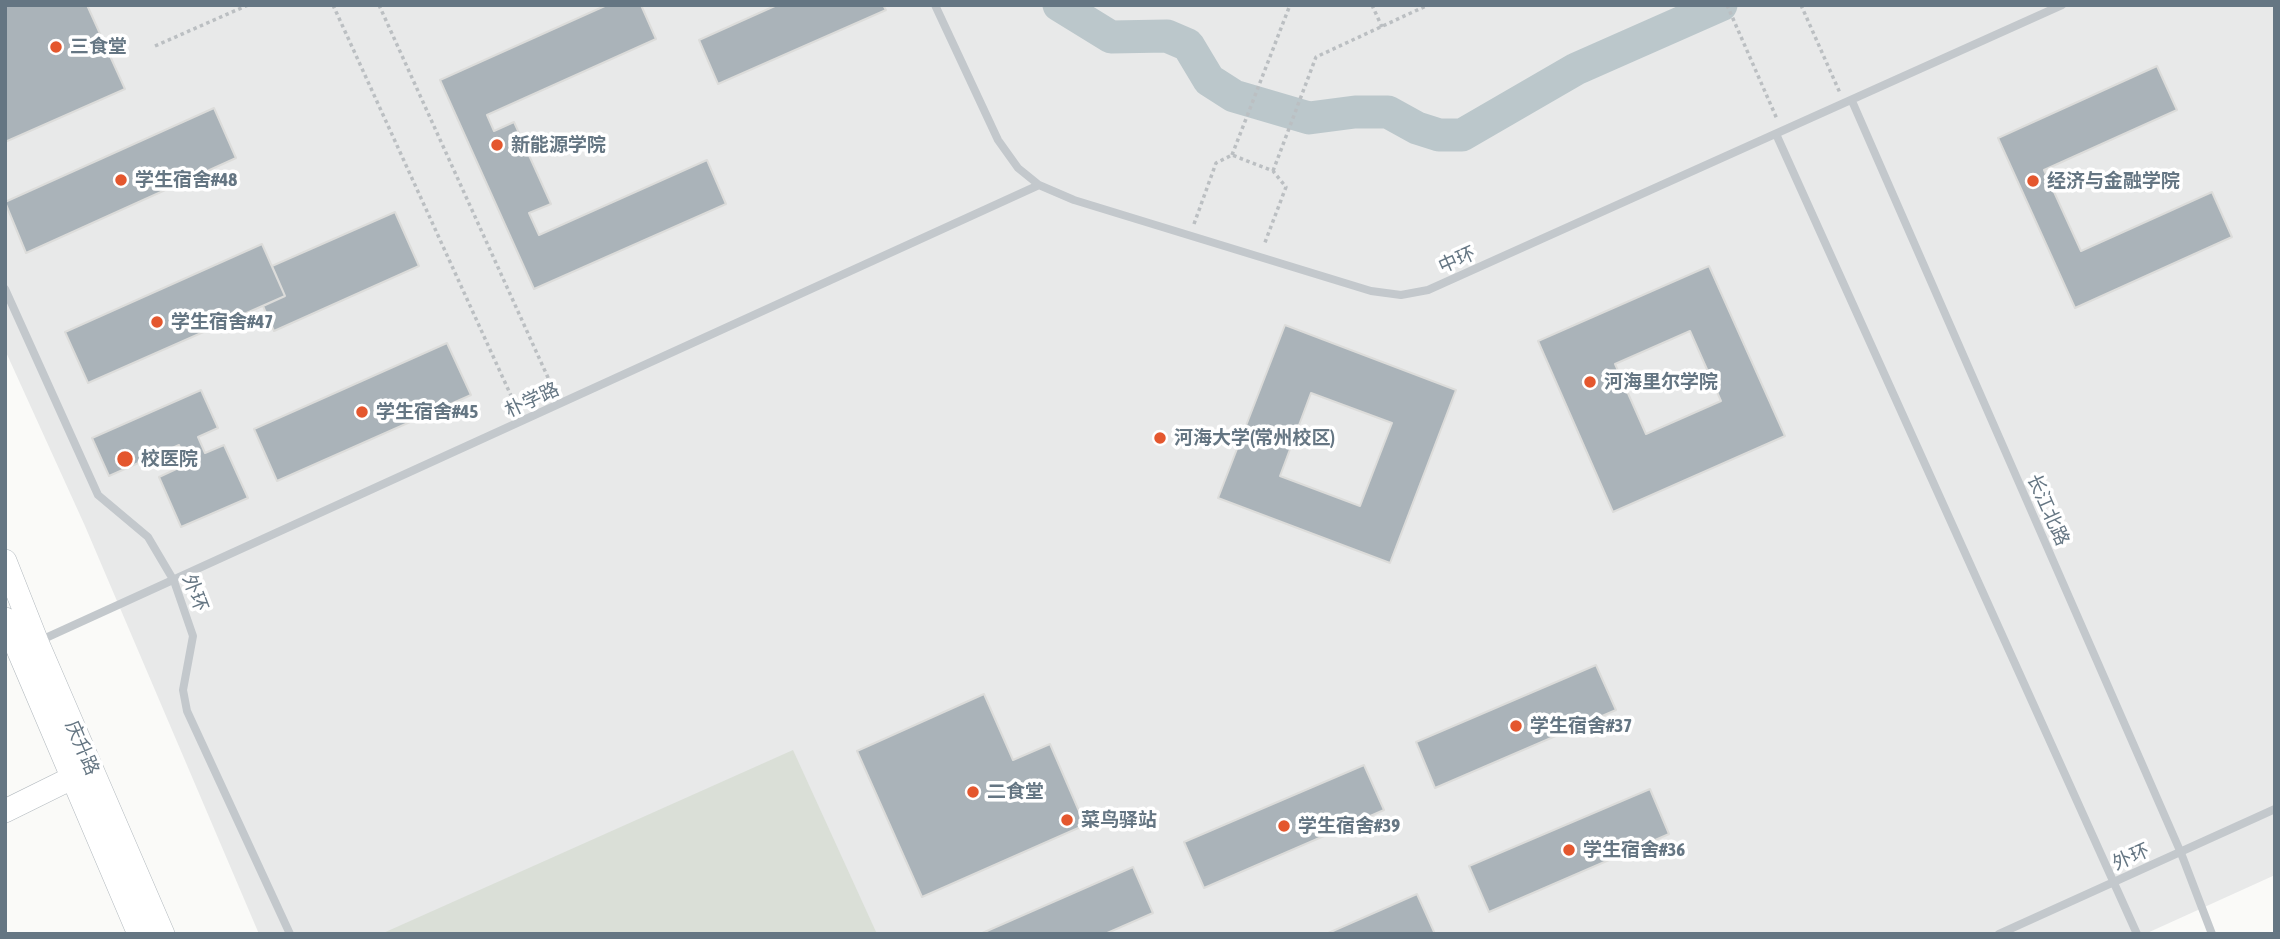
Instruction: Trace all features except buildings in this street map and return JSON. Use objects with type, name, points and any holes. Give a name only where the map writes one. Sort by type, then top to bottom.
[{"type":"main road","name":"庆升路","points":[[5,561],[37,642],[139,934]]},
{"type":"main road","name":"庆升路","points":[[5,619],[163,934]]},
{"type":"main road","points":[[5,811],[83,773]]},
{"type":"lane","name":"中环","points":[[935,5],[998,140],[1018,169],[1039,186],[1074,200],[1371,291],[1401,295],[1428,290],[2062,5]]},
{"type":"lane","name":"长江北路","points":[[1849,102],[2180,853],[2213,934]]},
{"type":"lane","points":[[1779,132],[2137,934]]},
{"type":"lane","name":"朴学路","points":[[37,642],[1039,186]]},
{"type":"lane","name":"外环","points":[[5,289],[98,495],[148,537],[174,581],[193,636],[183,690],[187,711],[290,934]]},
{"type":"lane","name":"外环","points":[[1999,934],[2275,809]]},
{"type":"path","points":[[156,46],[248,5]]},
{"type":"path","points":[[333,5],[523,421]]},
{"type":"path","points":[[379,5],[560,405]]},
{"type":"path","points":[[1191,236],[1216,163],[1232,155],[1290,5]]},
{"type":"path","points":[[1372,5],[1382,27]]},
{"type":"path","points":[[1273,171],[1317,57],[1428,5]]},
{"type":"path","points":[[1727,5],[1779,132]]},
{"type":"path","points":[[1801,5],[1849,102]]},
{"type":"path","points":[[1232,155],[1273,171],[1286,187],[1259,257]]},
{"type":"shaded area","name":"河海大学(常州校区)","points":[[5,5],[2275,5],[2275,875],[2145,934],[259,934],[85,526],[5,350]]},
{"type":"shaded area","points":[[793,750],[877,934],[381,934]]},
{"type":"waterway","points":[[1059,5],[1111,37],[1167,36],[1188,45],[1209,80],[1234,96],[1309,118],[1355,112],[1388,112],[1417,128],[1439,135],[1462,135],[1576,69],[1721,5]]},
{"type":"place","name":"三食堂","points":[[56,47]]},
{"type":"place","name":"新能源学院","points":[[497,145]]},
{"type":"place","name":"学生宿舍#48","points":[[121,180]]},
{"type":"place","name":"经济与金融学院","points":[[2033,181]]},
{"type":"place","name":"学生宿舍#47","points":[[157,322]]},
{"type":"place","name":"河海里尔学院","points":[[1590,382]]},
{"type":"place","name":"学生宿舍#45","points":[[362,412]]},
{"type":"place","name":"河海大学(常州校区)","points":[[1160,438]]},
{"type":"place","name":"校医院","points":[[125,459]]},
{"type":"place","name":"学生宿舍#37","points":[[1516,726]]},
{"type":"place","name":"二食堂","points":[[973,792]]},
{"type":"place","name":"菜鸟驿站","points":[[1067,820]]},
{"type":"place","name":"学生宿舍#39","points":[[1284,826]]},
{"type":"place","name":"学生宿舍#36","points":[[1569,850]]}]
